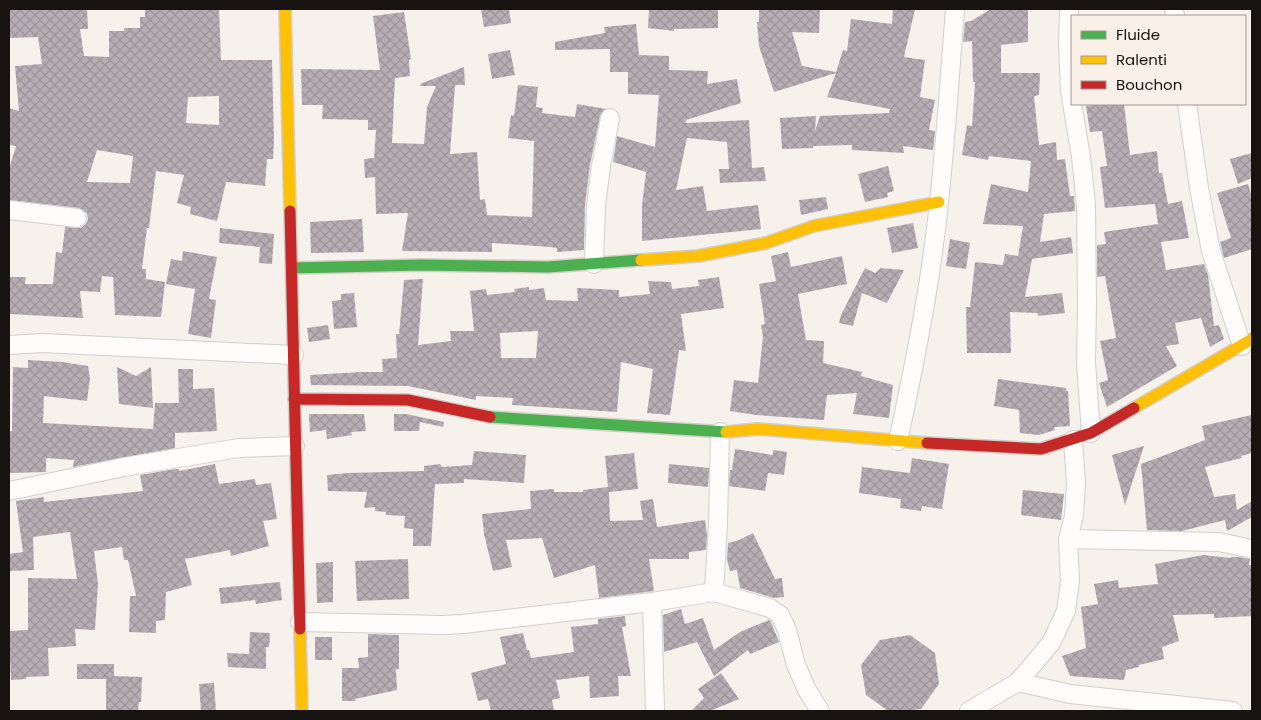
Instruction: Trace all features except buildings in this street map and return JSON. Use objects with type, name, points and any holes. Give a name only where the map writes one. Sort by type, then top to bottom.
[{"type":"street","points":[[286,9],[302,711]]},
{"type":"street","points":[[898,441],[914,367],[933,249],[939,202],[955,9]]},
{"type":"street","points":[[1069,9],[1068,45],[1071,97]]},
{"type":"street","points":[[1072,105],[1081,157],[1086,205],[1086,363],[1091,433]]},
{"type":"street","points":[[294,399],[408,400],[498,419],[720,432],[758,430],[898,441],[1041,449],[1073,440],[1091,433],[1247,343],[1212,251],[1199,188],[1187,105]]},
{"type":"street","points":[[594,264],[596,205],[610,118]]},
{"type":"street","points":[[292,268],[548,267],[698,256],[766,243],[814,226],[939,202]]},
{"type":"street","points":[[9,210],[77,218]]},
{"type":"street","points":[[9,345],[42,343],[294,355]]},
{"type":"street","points":[[714,592],[720,432]]},
{"type":"street","points":[[969,711],[1018,682],[1051,643],[1066,611],[1070,581],[1068,539],[1074,516],[1076,483],[1073,440]]},
{"type":"street","points":[[9,491],[124,467],[239,448],[295,446]]},
{"type":"street","points":[[1068,539],[1219,542],[1252,548]]},
{"type":"street","points":[[300,622],[443,625],[652,602],[714,592],[770,608],[780,615],[787,630],[796,665],[807,690],[820,711]]},
{"type":"street","points":[[652,602],[655,711]]},
{"type":"street","points":[[1018,682],[1070,694],[1233,711]]},
{"type":"traffic: fast","points":[[292,268],[421,265],[548,267],[641,260]]},
{"type":"traffic: fast","points":[[490,417],[726,432]]},
{"type":"traffic: slow","points":[[285,9],[290,211]]},
{"type":"traffic: slow","points":[[641,260],[698,256],[766,243],[814,226],[939,202]]},
{"type":"traffic: slow","points":[[1134,408],[1252,339]]},
{"type":"traffic: slow","points":[[726,432],[758,429],[927,443]]},
{"type":"traffic: slow","points":[[300,629],[302,711]]},
{"type":"traffic: jam","points":[[290,211],[300,629]]},
{"type":"traffic: jam","points":[[294,399],[408,400],[490,417]]},
{"type":"traffic: jam","points":[[927,443],[1041,449],[1091,433],[1134,408]]}]
